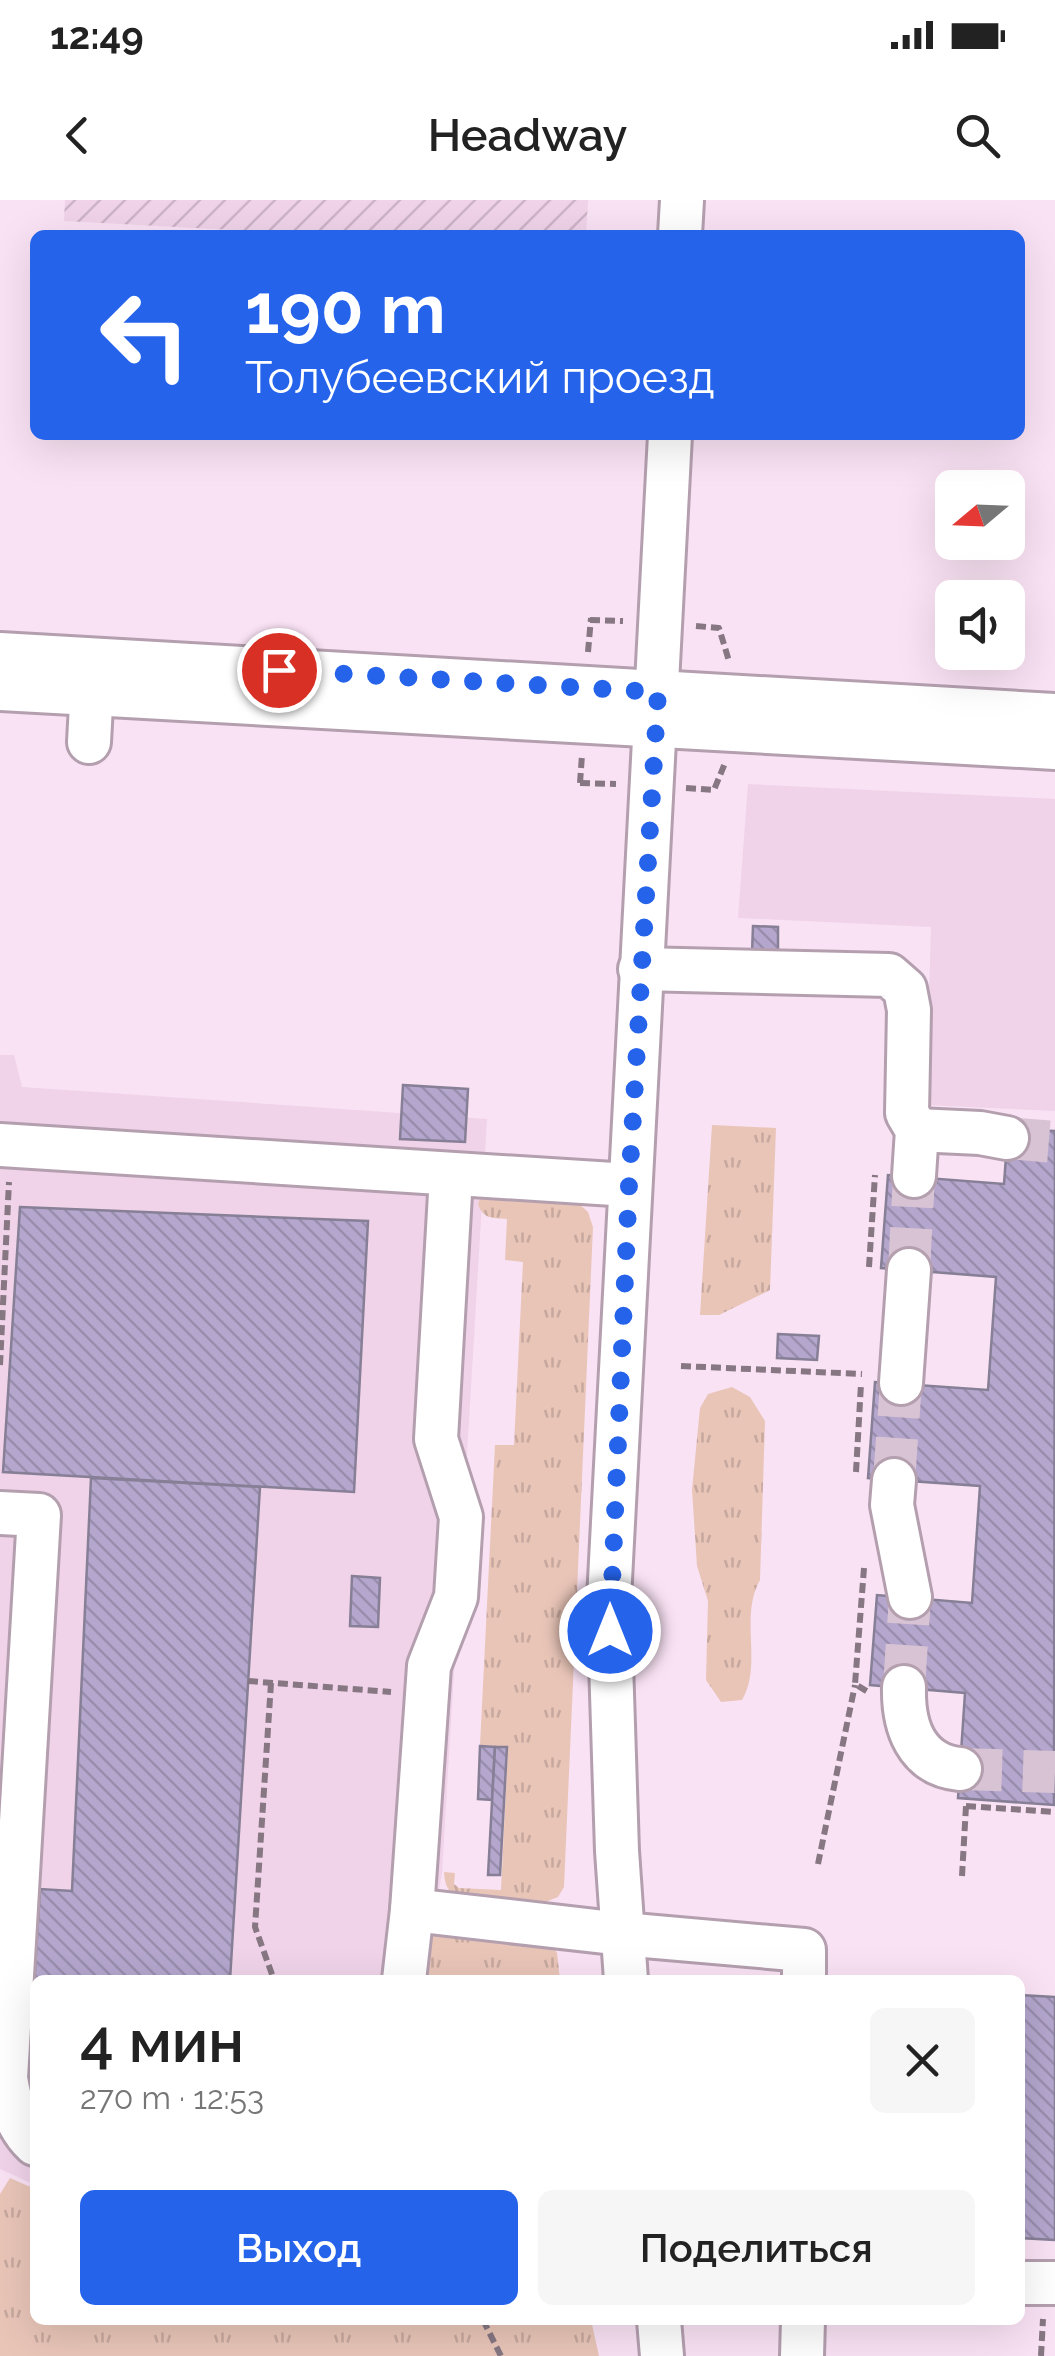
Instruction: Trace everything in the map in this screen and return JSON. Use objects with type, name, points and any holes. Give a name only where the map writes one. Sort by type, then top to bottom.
[{"type":"street","points":[[680,230],[682,200]]},
{"type":"street","points":[[626,1975],[609,1600],[670,440]]},
{"type":"street","points":[[0,654],[92,677]]},
{"type":"street","points":[[89,742],[92,677]]},
{"type":"street","points":[[0,689],[92,677],[657,708],[1055,716]]},
{"type":"street","points":[[657,708],[1055,748]]},
{"type":"street","points":[[640,968],[889,975],[904,989],[909,1010],[907,1113],[917,1130]]},
{"type":"street","points":[[917,1130],[1008,1138]]},
{"type":"street","points":[[894,1172],[917,1130]]},
{"type":"street","points":[[6,1146],[629,1185]]},
{"type":"street","points":[[405,1975],[429,1666],[456,1597],[461,1516],[436,1439],[451,1176]]},
{"type":"street","points":[[882,1379],[909,1270]]},
{"type":"street","points":[[875,1479],[892,1505],[910,1597]]},
{"type":"street","points":[[0,1513],[39,1515],[6,2078],[11,2108],[30,2140]]},
{"type":"street","points":[[904,1692],[906,1726],[921,1752],[957,1781]]},
{"type":"street","points":[[412,1910],[804,1950],[804,1975]]},
{"type":"street","points":[[1025,2283],[1055,2283]]},
{"type":"street","points":[[659,2325],[662,2356]]},
{"type":"street","points":[[802,2356],[803,2325]]},
{"type":"path","points":[[578,665],[591,618],[623,621]]},
{"type":"path","points":[[690,626],[719,628],[733,677]]},
{"type":"path","points":[[580,783],[616,784]]},
{"type":"path","points":[[684,788],[714,790]]},
{"type":"path","points":[[0,1365],[6,1146]]},
{"type":"path","points":[[868,1281],[894,1172]]},
{"type":"path","points":[[863,1356],[882,1379],[875,1479]]},
{"type":"path","points":[[681,1366],[882,1379]]},
{"type":"path","points":[[818,1864],[855,1684],[865,1549]]},
{"type":"path","points":[[248,1681],[427,1694]]},
{"type":"path","points":[[271,1683],[256,1927],[272,1975]]},
{"type":"path","points":[[855,1684],[862,1691],[904,1692]]},
{"type":"path","points":[[962,1876],[957,1781],[1055,1812]]},
{"type":"path","points":[[485,2325],[502,2356]]},
{"type":"shaded area","points":[[65,200],[588,200],[586,230],[232,230],[64,221]]},
{"type":"shaded area","points":[[748,784],[1055,799],[1055,1111],[926,1105],[931,927],[738,918]]},
{"type":"shaded area","points":[[0,1055],[14,1055],[22,1087],[487,1119],[442,1873],[424,1975],[30,1975],[30,2183],[0,2169]]},
{"type":"green space","points":[[712,1125],[776,1128],[770,1290],[719,1315],[700,1315]]},
{"type":"green space","points":[[481,1196],[577,1202],[588,1212],[593,1227],[564,1887],[558,1897],[540,1904],[459,1898],[447,1887],[444,1872],[455,1873],[454,1884],[459,1888],[501,1890],[508,1747],[480,1745],[495,1445],[514,1445],[523,1262],[505,1260],[507,1219],[485,1215],[478,1204]]},
{"type":"green space","points":[[732,1387],[750,1397],[765,1421],[760,1580],[751,1609],[748,1686],[742,1700],[721,1702],[706,1680],[708,1601],[697,1566],[692,1490],[700,1408],[708,1394]]},
{"type":"green space","points":[[435,1933],[553,1947],[559,1975],[425,1975]]},
{"type":"green space","points":[[10,2178],[30,2187],[30,2325],[592,2325],[599,2356],[0,2356],[0,2194]]},
{"type":"building","points":[[753,926],[778,927],[778,954],[752,953]]},
{"type":"building","points":[[403,1085],[468,1089],[465,1142],[400,1139]]},
{"type":"building","points":[[1008,1129],[1055,1131],[1054,1805],[958,1798],[965,1693],[870,1685],[877,1595],[972,1603],[980,1486],[868,1478],[875,1382],[988,1390],[996,1277],[881,1268],[888,1175],[1004,1184]]},
{"type":"building","points":[[20,1207],[368,1221],[354,1492],[3,1472]]},
{"type":"building","points":[[778,1334],[819,1336],[817,1360],[777,1358]]},
{"type":"building","points":[[91,1478],[260,1487],[230,1975],[35,1975],[40,1889],[72,1891]]},
{"type":"building","points":[[352,1576],[380,1578],[378,1627],[350,1626]]},
{"type":"building","points":[[480,1746],[495,1747],[492,1800],[478,1799]]},
{"type":"building","points":[[495,1747],[507,1747],[500,1875],[488,1875]]},
{"type":"building","points":[[1025,1995],[1055,1997],[1055,2240],[1025,2238]]},
{"type":"tunnel","points":[[1007,1138],[1055,1142]]},
{"type":"tunnel","points":[[909,1270],[914,1176]]},
{"type":"tunnel","points":[[894,1480],[901,1383]]},
{"type":"tunnel","points":[[904,1687],[910,1597]]},
{"type":"tunnel","points":[[960,1769],[1055,1772]]},
{"type":"route","points":[[279,670],[658,692],[640,968],[610,1631]]}]
